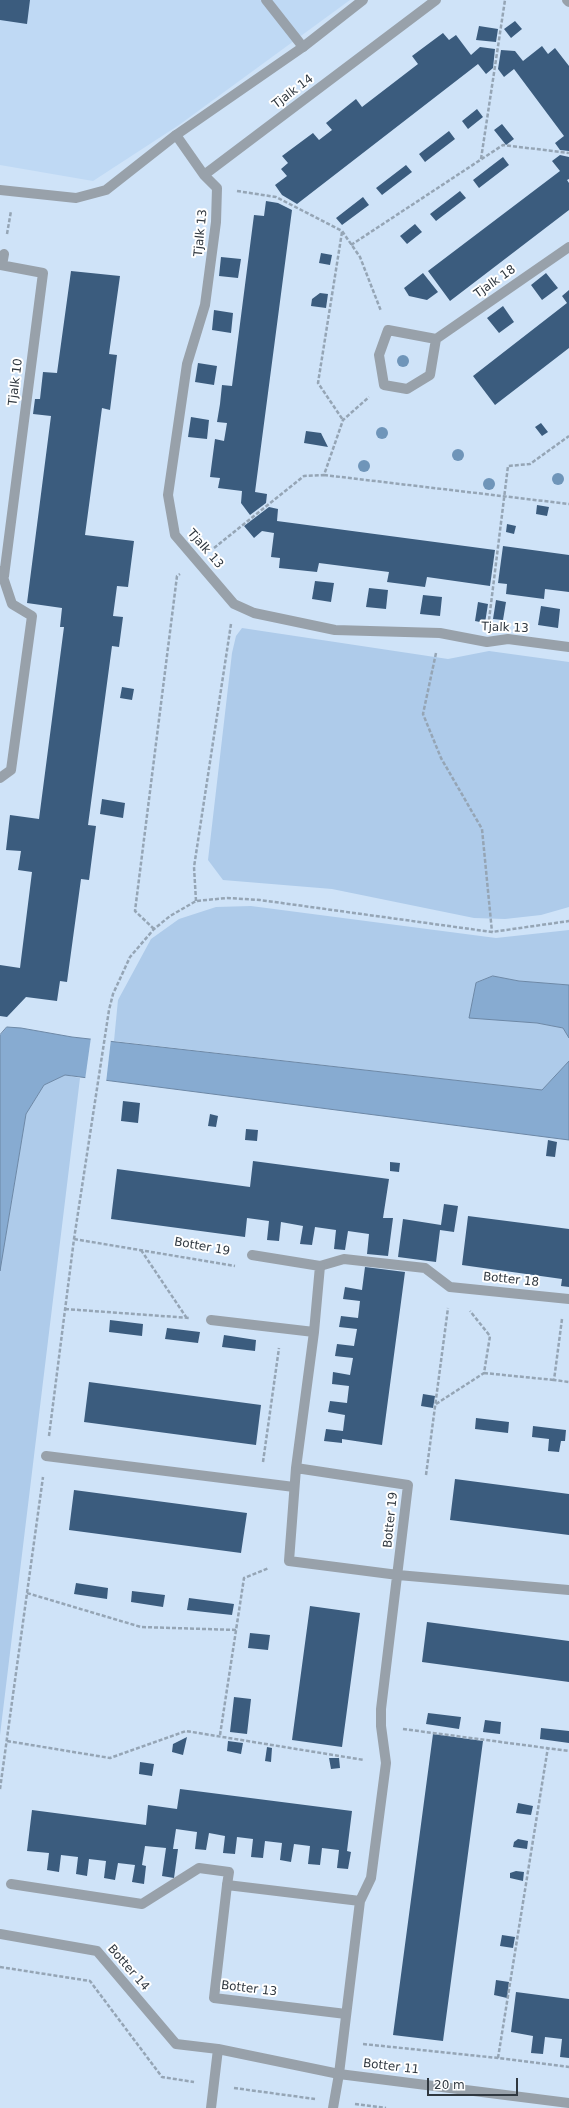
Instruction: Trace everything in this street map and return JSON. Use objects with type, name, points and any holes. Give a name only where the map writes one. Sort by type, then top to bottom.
[{"type":"street","points":[[266,0],[303,47]]},
{"type":"street","points":[[0,190],[76,198],[106,190],[176,136],[303,47],[363,0]]},
{"type":"street","name":"Tjalk 14","points":[[204,175],[436,0]]},
{"type":"street","points":[[176,136],[204,175],[217,188]]},
{"type":"street","name":"Tjalk 13","points":[[217,188],[216,222],[205,306],[187,364],[168,495],[175,535],[234,604],[254,613],[335,630],[440,633],[487,642],[508,639],[569,647]]},
{"type":"street","name":"Tjalk 18","points":[[436,339],[569,246]]},
{"type":"street","name":"Tjalk 10","points":[[2,573],[42,273],[1,265],[4,254]]},
{"type":"street","points":[[388,330],[436,339],[430,375],[407,388],[384,385],[379,355],[388,330]]},
{"type":"street","points":[[0,778],[11,770],[32,616],[12,604],[2,573]]},
{"type":"street","points":[[252,1255],[320,1266],[344,1259],[426,1268],[450,1287]]},
{"type":"street","points":[[320,1266],[314,1332],[294,1487],[289,1561],[398,1575],[569,1590]]},
{"type":"street","name":"Botter 18","points":[[450,1287],[567,1299]]},
{"type":"street","points":[[211,1320],[314,1332]]},
{"type":"street","points":[[46,1456],[294,1487]]},
{"type":"street","name":"Botter 19","points":[[296,1468],[408,1485],[381,1709],[381,1726]]},
{"type":"street","points":[[333,2108],[339,2074],[360,1901],[371,1878],[386,1763],[381,1726]]},
{"type":"street","name":"Botter 13","points":[[11,1884],[142,1904],[199,1868],[229,1872],[214,1998],[346,2014]]},
{"type":"street","points":[[227,1885],[360,1901]]},
{"type":"street","name":"Botter 14","points":[[0,1934],[97,1951],[176,2044],[218,2049],[339,2074]]},
{"type":"street","points":[[211,2108],[218,2049]]},
{"type":"street","name":"Botter 11","points":[[339,2074],[569,2103]]},
{"type":"path","points":[[481,160],[505,0]]},
{"type":"path","points":[[351,245],[503,145],[569,153]]},
{"type":"path","points":[[217,188],[276,197],[342,231],[360,257],[388,330]]},
{"type":"path","points":[[342,231],[318,384],[343,420]]},
{"type":"path","points":[[324,476],[343,420],[384,385]]},
{"type":"path","points":[[487,642],[508,466],[530,464],[569,436]]},
{"type":"path","points":[[154,929],[135,911],[177,576],[198,561],[304,476],[324,476],[569,504]]},
{"type":"path","points":[[196,901],[194,867],[234,604]]},
{"type":"path","points":[[440,633],[423,714],[442,758],[482,829],[492,932]]},
{"type":"path","points":[[96,1104],[109,1010],[113,994],[130,957],[154,929],[170,916],[196,901],[227,898],[260,900],[492,932],[569,921]]},
{"type":"path","name":"Botter 19","points":[[74,1239],[242,1267],[252,1255]]},
{"type":"path","points":[[141,1250],[186,1318]]},
{"type":"path","points":[[450,1287],[490,1336],[484,1373]]},
{"type":"path","points":[[426,1480],[450,1287]]},
{"type":"path","points":[[554,1380],[567,1299]]},
{"type":"path","points":[[65,1309],[211,1320]]},
{"type":"path","points":[[260,1482],[282,1328]]},
{"type":"path","points":[[436,1404],[484,1373],[569,1382]]},
{"type":"path","points":[[220,1735],[244,1578],[289,1561]]},
{"type":"path","points":[[27,1593],[140,1627],[236,1630]]},
{"type":"path","points":[[381,1726],[569,1751]]},
{"type":"path","points":[[7,1741],[110,1758],[186,1731],[220,1735],[386,1763]]},
{"type":"path","points":[[498,2058],[548,1747]]},
{"type":"path","points":[[343,2042],[569,2067]]},
{"type":"shaded area","points":[[0,0],[350,0],[179,125],[93,181],[0,165]]},
{"type":"shaded area","points":[[242,628],[448,659],[489,651],[569,662],[569,907],[541,915],[505,919],[474,918],[332,889],[223,880],[208,860],[232,653],[236,636]]},
{"type":"shaded area","points":[[251,906],[496,938],[569,930],[569,985],[519,981],[493,976],[537,1023],[563,1028],[569,1038],[569,1061],[542,1090],[114,1041],[118,1000],[151,939],[179,919],[216,907]]},
{"type":"shaded area","points":[[493,976],[519,981],[569,985],[569,1038],[563,1028],[537,1023],[469,1018],[476,983]]},
{"type":"shaded area","points":[[7,1027],[72,1037],[542,1090],[569,1061],[569,1140],[65,1075],[44,1085],[26,1114],[0,1271],[0,1035]]},
{"type":"shaded area","points":[[65,1075],[80,1078],[0,1735],[0,1271],[26,1114],[44,1085]]},
{"type":"pier","points":[[91,1037],[111,1039],[106,1083],[85,1080]]},
{"type":"building","points":[[0,0],[30,0],[27,24],[0,20]]},
{"type":"building","points":[[515,21],[522,29],[511,38],[504,29]]},
{"type":"building","points":[[479,26],[498,29],[496,42],[476,40]]},
{"type":"building","points":[[443,33],[449,40],[456,35],[471,55],[480,47],[495,49],[493,68],[486,74],[478,64],[297,204],[282,195],[275,185],[287,176],[281,169],[288,163],[282,156],[313,133],[319,140],[332,130],[326,123],[356,99],[362,107],[418,64],[412,56]]},
{"type":"building","points":[[542,46],[548,54],[555,48],[569,66],[569,151],[560,150],[555,143],[564,136],[514,69],[504,77],[498,69],[501,50],[515,51],[523,61]]},
{"type":"building","points":[[477,109],[483,117],[468,129],[462,121]]},
{"type":"building","points":[[502,124],[514,139],[506,145],[494,130]]},
{"type":"building","points":[[449,131],[455,139],[425,162],[419,154]]},
{"type":"building","points":[[560,155],[569,157],[569,179],[567,180],[569,183],[569,210],[450,301],[428,271],[560,171],[552,161]]},
{"type":"building","points":[[503,157],[509,165],[479,188],[473,180]]},
{"type":"building","points":[[406,165],[412,172],[382,195],[376,188]]},
{"type":"building","points":[[460,191],[466,198],[436,221],[430,214]]},
{"type":"building","points":[[363,197],[369,205],[342,225],[336,218]]},
{"type":"building","points":[[266,201],[278,203],[292,210],[255,492],[267,494],[266,503],[250,515],[241,503],[242,491],[218,488],[220,478],[210,477],[215,439],[224,441],[227,423],[217,422],[222,385],[232,386],[254,215],[264,216]]},
{"type":"building","points":[[415,224],[422,232],[407,244],[400,236]]},
{"type":"building","points":[[321,253],[332,255],[330,265],[319,263]]},
{"type":"building","points":[[221,257],[241,259],[238,278],[219,276]]},
{"type":"building","points":[[71,271],[120,276],[109,354],[117,355],[110,410],[102,408],[85,535],[134,541],[128,587],[117,586],[113,616],[123,617],[119,647],[112,646],[88,825],[96,826],[89,880],[81,879],[67,982],[60,981],[57,1001],[26,997],[7,1017],[0,1016],[0,965],[20,968],[32,872],[18,870],[21,851],[6,850],[10,815],[39,819],[64,627],[60,627],[62,608],[27,603],[51,416],[33,414],[35,399],[40,399],[43,372],[57,373]]},
{"type":"building","points":[[423,273],[438,292],[427,300],[409,296],[404,288]]},
{"type":"building","points":[[546,273],[558,288],[542,300],[531,285]]},
{"type":"building","points":[[569,290],[569,348],[495,405],[473,376],[567,303],[562,296]]},
{"type":"building","points":[[320,293],[328,294],[326,308],[311,306],[312,299]]},
{"type":"building","points":[[503,306],[514,322],[499,333],[487,318]]},
{"type":"building","points":[[214,310],[233,313],[231,333],[212,330]]},
{"type":"building","points":[[198,363],[217,366],[214,385],[195,382]]},
{"type":"building","points":[[191,417],[209,420],[207,439],[188,437]]},
{"type":"building","points":[[541,423],[548,432],[542,436],[535,427]]},
{"type":"building","points":[[306,431],[321,433],[328,447],[304,443]]},
{"type":"building","points":[[537,505],[549,507],[547,516],[536,514]]},
{"type":"building","points":[[269,507],[278,509],[277,521],[495,550],[490,586],[427,577],[425,587],[387,582],[389,572],[319,563],[317,572],[279,568],[280,558],[271,557],[274,533],[262,531],[254,538],[244,526]]},
{"type":"building","points":[[507,524],[516,526],[514,534],[506,532]]},
{"type":"building","points":[[503,546],[569,555],[569,592],[545,589],[544,599],[506,594],[507,584],[498,583]]},
{"type":"building","points":[[315,581],[334,583],[331,602],[312,599]]},
{"type":"building","points":[[369,588],[388,590],[386,609],[366,607]]},
{"type":"building","points":[[423,595],[442,597],[440,616],[420,614]]},
{"type":"building","points":[[496,600],[506,602],[503,620],[493,619]]},
{"type":"building","points":[[478,602],[488,604],[485,623],[475,621]]},
{"type":"building","points":[[541,606],[560,609],[558,628],[538,625]]},
{"type":"building","points":[[122,687],[134,689],[132,700],[120,698]]},
{"type":"building","points":[[102,799],[125,803],[123,818],[100,814]]},
{"type":"building","points":[[123,1101],[140,1103],[138,1123],[121,1121]]},
{"type":"building","points":[[210,1114],[218,1116],[216,1127],[208,1126]]},
{"type":"building","points":[[246,1129],[258,1130],[257,1141],[245,1140]]},
{"type":"building","points":[[548,1140],[557,1142],[555,1157],[546,1156]]},
{"type":"building","points":[[253,1161],[389,1179],[383,1218],[393,1218],[388,1256],[367,1254],[369,1234],[348,1231],[345,1250],[334,1249],[336,1230],[315,1227],[312,1245],[300,1244],[303,1226],[281,1222],[279,1241],[267,1240],[269,1221],[247,1218],[245,1237],[111,1219],[117,1169],[250,1187]]},
{"type":"building","points":[[390,1162],[400,1163],[399,1172],[390,1171]]},
{"type":"building","points":[[444,1204],[458,1206],[454,1232],[440,1230],[436,1262],[398,1257],[403,1219],[441,1225]]},
{"type":"building","points":[[468,1216],[569,1229],[569,1287],[561,1286],[562,1279],[462,1265]]},
{"type":"building","points":[[365,1267],[405,1272],[382,1445],[342,1439],[342,1443],[324,1441],[326,1429],[343,1431],[345,1415],[328,1412],[330,1401],[347,1403],[349,1386],[332,1384],[333,1372],[350,1375],[353,1358],[335,1356],[337,1344],[354,1346],[357,1329],[339,1327],[341,1316],[358,1318],[360,1301],[343,1299],[345,1287],[362,1290]]},
{"type":"building","points":[[110,1320],[143,1324],[142,1336],[109,1332]]},
{"type":"building","points":[[167,1328],[200,1332],[198,1343],[165,1339]]},
{"type":"building","points":[[224,1335],[256,1340],[255,1351],[222,1347]]},
{"type":"building","points":[[89,1382],[261,1405],[256,1445],[84,1422]]},
{"type":"building","points":[[423,1394],[435,1396],[433,1408],[421,1406]]},
{"type":"building","points":[[476,1418],[509,1422],[508,1433],[475,1429]]},
{"type":"building","points":[[533,1426],[566,1430],[565,1441],[561,1441],[559,1452],[548,1451],[549,1439],[532,1437]]},
{"type":"building","points":[[455,1479],[569,1494],[569,1535],[450,1520]]},
{"type":"building","points":[[74,1490],[247,1513],[241,1553],[69,1530]]},
{"type":"building","points":[[76,1583],[108,1588],[107,1599],[74,1594]]},
{"type":"building","points":[[132,1591],[165,1595],[163,1607],[131,1602]]},
{"type":"building","points":[[189,1598],[234,1604],[232,1615],[187,1610]]},
{"type":"building","points":[[310,1606],[360,1613],[342,1747],[292,1740]]},
{"type":"building","points":[[427,1622],[569,1641],[569,1682],[422,1662]]},
{"type":"building","points":[[250,1633],[270,1635],[268,1650],[248,1648]]},
{"type":"building","points":[[234,1697],[251,1699],[247,1734],[230,1732]]},
{"type":"building","points":[[428,1713],[461,1717],[459,1729],[426,1724]]},
{"type":"building","points":[[485,1720],[501,1722],[500,1734],[483,1732]]},
{"type":"building","points":[[541,1728],[569,1731],[569,1743],[540,1739]]},
{"type":"building","points":[[433,1734],[483,1741],[443,2041],[393,2035]]},
{"type":"building","points":[[187,1737],[183,1755],[172,1752],[173,1744]]},
{"type":"building","points":[[228,1741],[243,1743],[241,1754],[227,1751]]},
{"type":"building","points":[[267,1747],[272,1748],[271,1762],[265,1761]]},
{"type":"building","points":[[329,1758],[339,1758],[340,1768],[331,1769]]},
{"type":"building","points":[[140,1762],[154,1764],[152,1776],[139,1774]]},
{"type":"building","points":[[180,1789],[352,1811],[347,1851],[351,1852],[348,1869],[337,1868],[339,1850],[322,1848],[320,1865],[308,1864],[310,1846],[294,1844],[291,1862],[280,1860],[282,1843],[265,1841],[263,1858],[251,1857],[253,1839],[237,1837],[235,1854],[223,1853],[225,1836],[209,1833],[206,1850],[195,1849],[197,1832],[176,1829],[173,1849],[178,1849],[174,1878],[162,1876],[166,1848],[145,1846],[142,1865],[146,1866],[144,1884],[132,1882],[135,1865],[118,1863],[115,1880],[104,1878],[106,1861],[89,1859],[87,1876],[76,1874],[78,1857],[61,1855],[59,1872],[47,1870],[49,1853],[27,1851],[32,1810],[146,1825],[148,1805],[177,1809]]},
{"type":"building","points":[[518,1803],[533,1806],[531,1815],[516,1813]]},
{"type":"building","points":[[518,1839],[528,1841],[527,1849],[513,1847],[514,1842]]},
{"type":"building","points":[[516,1871],[524,1872],[523,1881],[510,1878],[510,1873]]},
{"type":"building","points":[[502,1935],[515,1937],[513,1948],[500,1946]]},
{"type":"building","points":[[496,1980],[509,1982],[507,1998],[494,1995]]},
{"type":"building","points":[[516,1992],[569,1999],[569,2058],[560,2057],[562,2039],[545,2037],[543,2054],[531,2053],[533,2036],[511,2032]]}]
